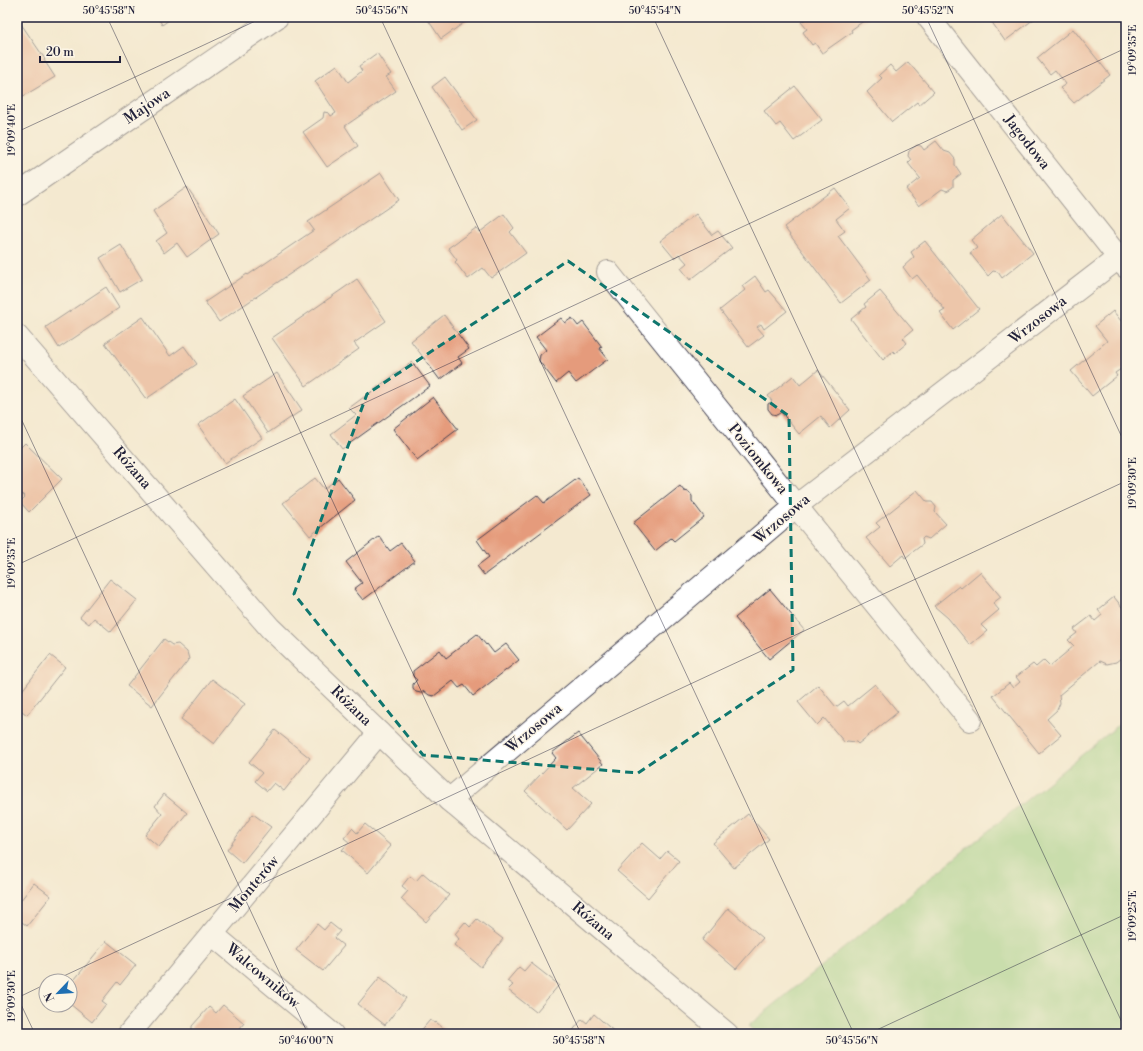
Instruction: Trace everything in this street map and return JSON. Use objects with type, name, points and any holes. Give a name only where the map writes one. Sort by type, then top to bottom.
[{"type":"street","name":"Majowa","points":[[17,195],[277,17]]},
{"type":"street","name":"Jagodowa","points":[[928,17],[1124,259]]},
{"type":"street","name":"Wrzosowa","points":[[449,800],[796,506],[1124,259]]},
{"type":"street","name":"Poziomkowa","points":[[608,272],[970,720]]},
{"type":"street","name":"Różana","points":[[17,336],[270,628],[449,800],[727,1034]]},
{"type":"street","name":"Monterów","points":[[129,1034],[379,733]]},
{"type":"street","name":"Walcowników","points":[[212,934],[332,1034]]},
{"type":"highlighted area","points":[[568,261],[789,416],[793,670],[638,773],[423,755],[294,594],[367,394]]},
{"type":"green space","points":[[1126,719],[1126,1034],[758,1034],[748,1026]]},
{"type":"building","points":[[158,17],[173,17],[162,25]]},
{"type":"building","points":[[426,17],[472,17],[441,39]]},
{"type":"building","points":[[809,17],[869,17],[851,30],[852,32],[822,53],[815,43],[812,45],[803,32],[807,29],[801,22]]},
{"type":"building","points":[[1033,17],[1034,19],[1005,41],[989,18]]},
{"type":"building","points":[[17,18],[45,59],[44,60],[55,77],[17,100]]},
{"type":"building","points":[[1073,29],[1110,75],[1074,103],[1060,88],[1066,84],[1055,70],[1050,74],[1037,58]]},
{"type":"building","points":[[377,53],[391,74],[386,77],[396,91],[345,126],[358,146],[327,167],[303,132],[323,118],[324,112],[329,113],[331,116],[336,113],[315,81],[337,65],[348,82],[362,71],[359,66]]},
{"type":"building","points":[[908,62],[934,92],[919,105],[917,102],[892,122],[867,92],[882,78],[879,75],[890,65],[896,72]]},
{"type":"building","points":[[445,77],[477,120],[462,130],[432,87]]},
{"type":"building","points":[[795,86],[822,120],[794,141],[780,123],[776,126],[764,111]]},
{"type":"building","points":[[936,141],[944,151],[950,153],[955,159],[955,165],[961,174],[953,180],[953,187],[947,191],[942,189],[919,206],[906,189],[920,178],[908,163],[911,160],[908,156],[909,151],[917,145],[921,146],[924,150]]},
{"type":"building","points":[[381,173],[399,200],[219,322],[205,302],[314,230],[308,222]]},
{"type":"building","points":[[187,187],[219,234],[187,257],[177,243],[164,253],[156,241],[167,233],[153,211]]},
{"type":"building","points":[[835,188],[850,208],[836,219],[845,231],[838,236],[871,280],[841,303],[784,227]]},
{"type":"building","points":[[504,214],[514,228],[510,232],[526,253],[491,278],[483,268],[468,279],[455,262],[457,260],[448,248],[476,228],[480,232]]},
{"type":"building","points":[[696,214],[712,235],[718,231],[732,248],[690,280],[681,268],[687,263],[679,254],[674,258],[660,241]]},
{"type":"building","points":[[1002,214],[1033,253],[1002,278],[998,272],[993,271],[988,276],[970,253],[977,248],[971,240]]},
{"type":"building","points":[[925,241],[979,309],[953,330],[940,313],[945,310],[917,275],[912,279],[903,267],[914,257],[911,252]]},
{"type":"building","points":[[121,245],[142,279],[120,292],[100,258]]},
{"type":"building","points":[[755,276],[766,292],[769,290],[787,311],[764,329],[761,324],[757,327],[764,335],[748,347],[720,310],[745,290],[742,286]]},
{"type":"building","points":[[357,279],[386,321],[354,343],[359,349],[306,386],[272,338]]},
{"type":"building","points":[[106,287],[119,308],[59,348],[46,327]]},
{"type":"building","points":[[880,291],[913,330],[903,338],[907,343],[895,353],[893,351],[883,360],[851,319],[866,307],[864,304]]},
{"type":"building","points":[[1113,311],[1126,327],[1126,374],[1121,369],[1115,373],[1117,376],[1092,396],[1071,371],[1107,341],[1095,326]]},
{"type":"building","points":[[444,315],[469,349],[458,357],[462,363],[440,380],[411,341]]},
{"type":"building","points":[[143,317],[170,356],[184,346],[197,364],[146,399],[105,343]]},
{"type":"building","points":[[561,318],[565,323],[572,318],[578,326],[583,322],[602,347],[599,348],[608,359],[576,383],[568,373],[556,383],[539,361],[540,355],[546,350],[536,337]]},
{"type":"building","points":[[412,362],[430,386],[342,449],[331,434],[356,415],[349,408]]},
{"type":"building","points":[[818,370],[850,410],[830,428],[821,416],[799,434],[781,412],[777,415],[772,414],[768,409],[768,404],[772,401],[768,396],[793,376],[800,385]]},
{"type":"building","points":[[277,373],[302,410],[268,433],[243,396]]},
{"type":"building","points":[[433,397],[458,429],[417,460],[393,429]]},
{"type":"building","points":[[235,399],[262,438],[225,463],[198,425]]},
{"type":"building","points":[[25,443],[62,479],[29,512],[20,502],[25,497],[17,489],[17,451]]},
{"type":"building","points":[[315,478],[324,489],[338,478],[355,500],[310,536],[283,503]]},
{"type":"building","points":[[578,478],[591,495],[484,575],[477,566],[489,557],[477,540],[537,495],[544,503]]},
{"type":"building","points":[[680,486],[684,491],[689,492],[692,496],[692,501],[704,517],[674,541],[671,538],[655,551],[633,523]]},
{"type":"building","points":[[917,490],[927,502],[932,502],[936,507],[935,512],[946,524],[929,539],[924,537],[922,539],[923,544],[905,558],[903,555],[890,566],[866,538],[880,527],[876,523]]},
{"type":"building","points":[[379,536],[390,551],[401,543],[415,561],[363,600],[354,589],[362,583],[346,562]]},
{"type":"building","points":[[980,572],[1001,597],[993,603],[999,610],[981,625],[987,631],[970,645],[948,618],[934,606],[959,586],[961,588]]},
{"type":"building","points":[[110,579],[137,600],[111,632],[94,618],[89,624],[80,617]]},
{"type":"building","points":[[770,589],[804,630],[769,659],[735,618]]},
{"type":"building","points":[[1114,597],[1126,612],[1126,654],[1116,662],[1107,664],[1100,661],[1059,695],[1060,703],[1057,710],[1047,719],[1061,735],[1039,753],[993,696],[1009,683],[1013,688],[1020,682],[1016,677],[1033,664],[1036,667],[1044,660],[1050,666],[1074,646],[1068,640],[1077,633],[1074,629],[1091,616],[1095,621],[1102,615],[1098,610]]},
{"type":"building","points":[[477,634],[494,653],[506,644],[519,660],[473,696],[464,685],[459,688],[453,681],[434,696],[429,695],[424,691],[421,693],[416,692],[413,688],[413,684],[417,680],[413,676],[413,671],[440,650],[446,658]]},
{"type":"building","points":[[164,639],[172,645],[178,644],[187,652],[189,659],[152,706],[127,686]]},
{"type":"building","points":[[50,655],[65,667],[27,715],[17,707],[17,697]]},
{"type":"building","points":[[212,679],[245,704],[214,744],[181,719]]},
{"type":"building","points":[[875,684],[898,712],[858,744],[856,742],[847,741],[845,743],[824,718],[817,725],[798,702],[818,685],[836,707],[844,701],[848,706]]},
{"type":"building","points":[[275,730],[310,758],[284,791],[274,783],[267,791],[255,781],[262,773],[249,762]]},
{"type":"building","points":[[578,733],[603,764],[573,788],[591,804],[567,830],[525,791],[556,758],[552,753]]},
{"type":"building","points":[[164,794],[187,813],[159,847],[145,835],[162,814],[155,806]]},
{"type":"building","points":[[253,814],[271,827],[242,863],[227,850]]},
{"type":"building","points":[[748,814],[769,839],[734,868],[713,843]]},
{"type":"building","points":[[365,824],[391,846],[368,873],[342,850],[349,842],[344,838],[352,828],[357,833]]},
{"type":"building","points":[[642,843],[660,859],[667,851],[679,861],[648,898],[617,871]]},
{"type":"building","points":[[423,873],[449,895],[426,922],[401,899],[408,891],[402,886],[410,876],[416,881]]},
{"type":"building","points":[[34,883],[51,896],[27,926],[17,918],[17,905]]},
{"type":"building","points":[[728,908],[763,938],[736,969],[702,940]]},
{"type":"building","points":[[477,919],[503,939],[481,967],[454,945],[459,939],[455,934],[465,922],[470,927]]},
{"type":"building","points":[[330,923],[340,931],[334,938],[344,946],[323,971],[296,950],[317,924],[324,930]]},
{"type":"building","points":[[106,941],[136,965],[120,985],[117,982],[102,1001],[106,1004],[92,1022],[78,1011],[78,975]]},
{"type":"building","points":[[531,963],[559,985],[536,1012],[508,990],[513,985],[507,981],[519,967],[524,971]]},
{"type":"building","points":[[380,977],[406,998],[385,1025],[358,1004]]},
{"type":"building","points":[[223,1005],[244,1023],[237,1032],[240,1034],[194,1034],[192,1032],[192,1026],[209,1007],[216,1013]]},
{"type":"building","points":[[594,1014],[617,1034],[571,1033],[582,1019],[587,1023]]},
{"type":"building","points":[[430,1020],[435,1023],[436,1022],[450,1034],[420,1034],[419,1033]]}]
